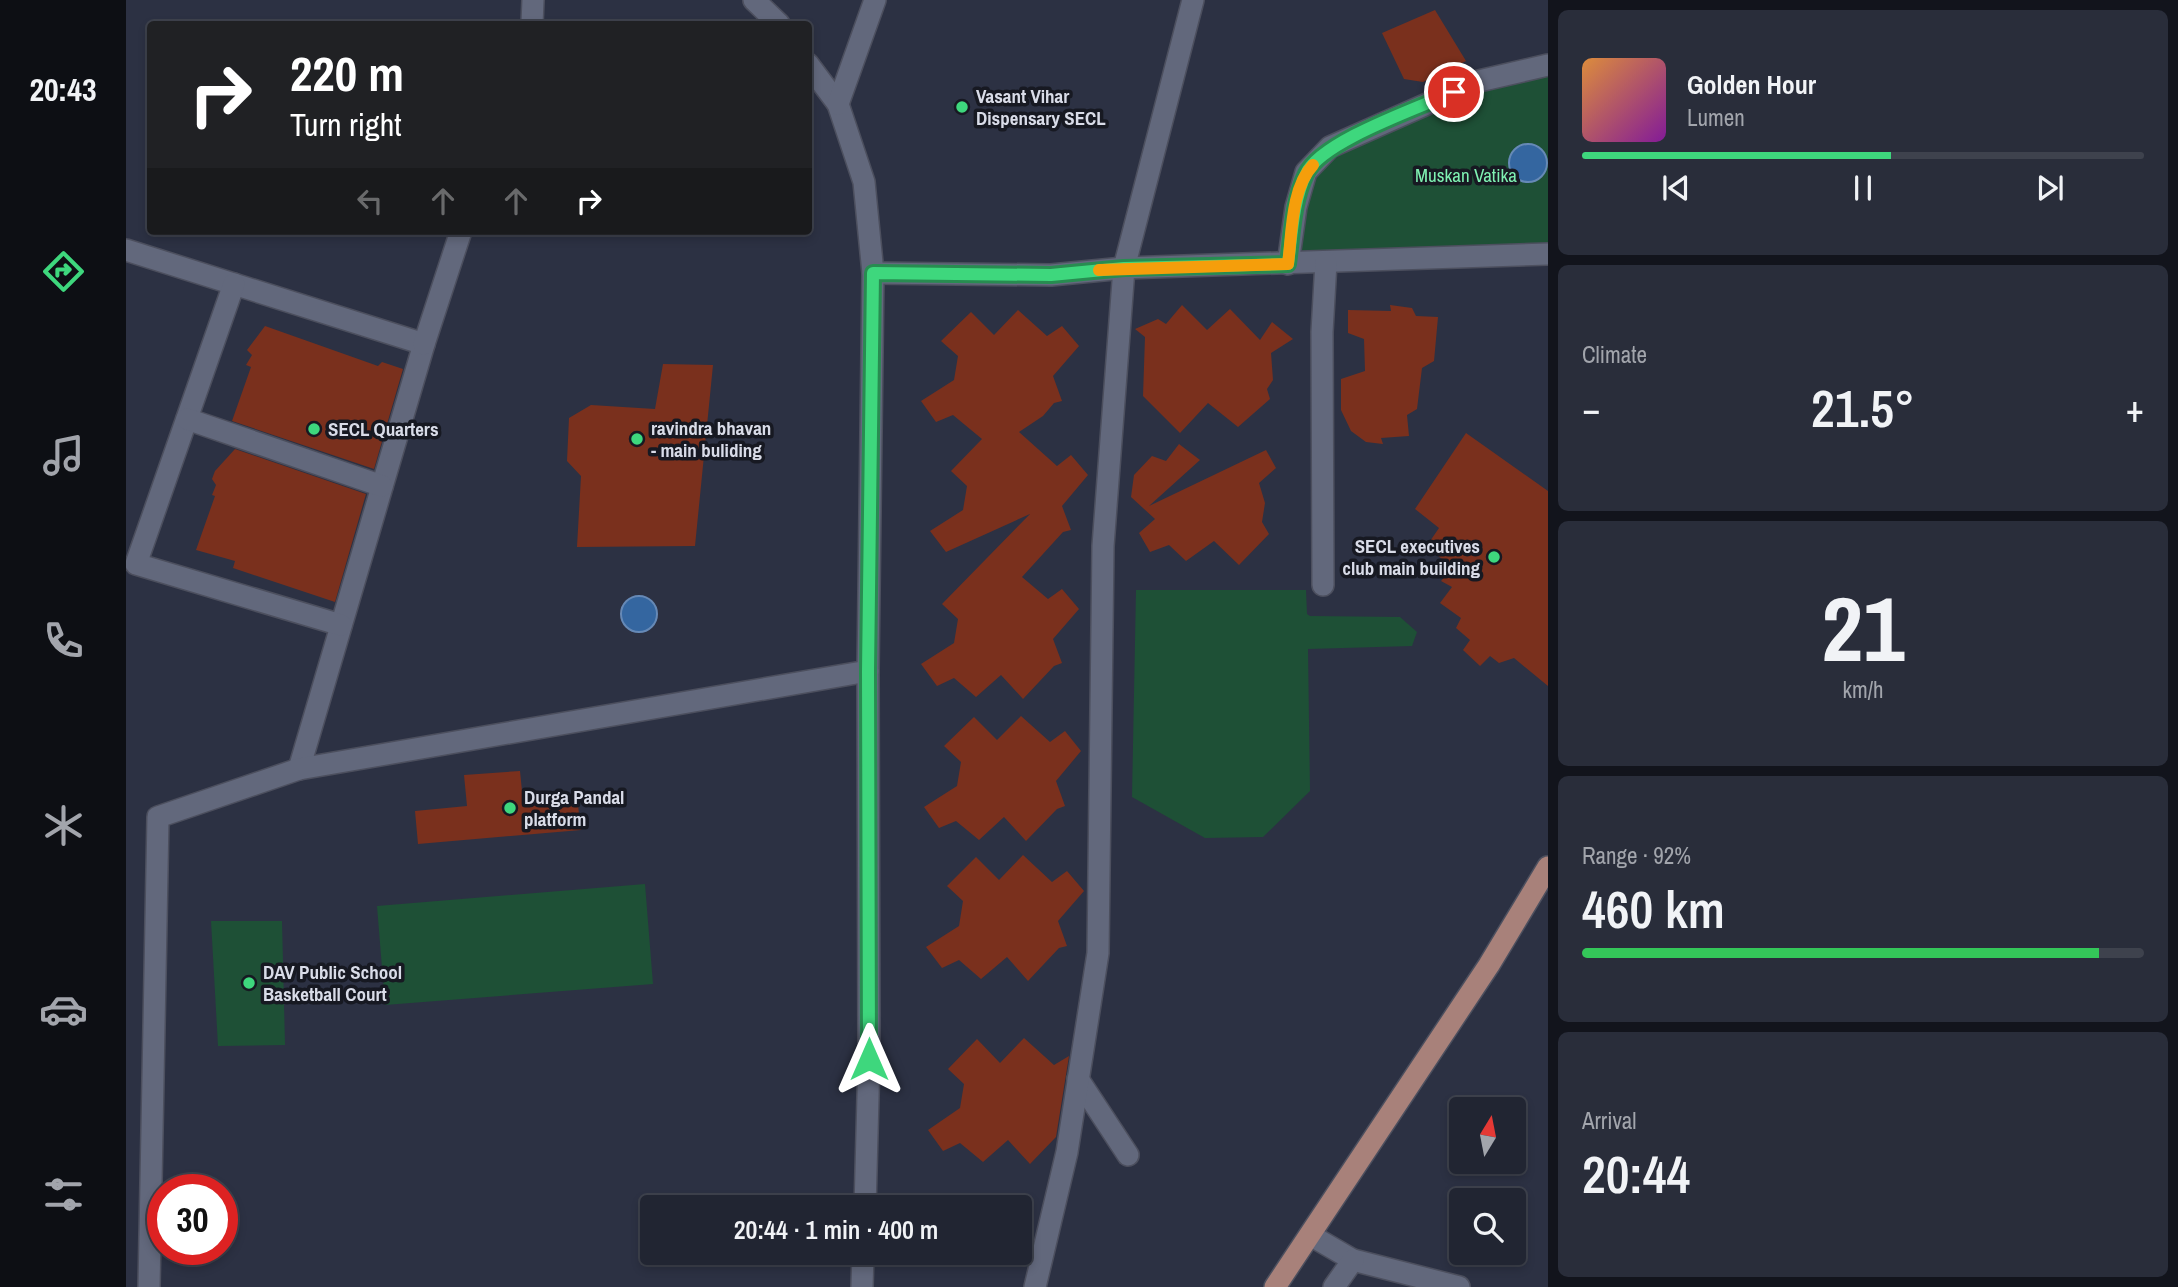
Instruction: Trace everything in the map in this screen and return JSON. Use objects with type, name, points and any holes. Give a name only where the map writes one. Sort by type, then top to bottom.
[{"type":"main road","points":[[1275,1287],[1489,965],[1548,867]]},
{"type":"street","points":[[532,21],[533,0]]},
{"type":"street","points":[[754,0],[776,21]]},
{"type":"street","points":[[838,104],[875,0]]},
{"type":"street","points":[[1035,1287],[1067,1152],[1098,953],[1103,546],[1124,268],[1193,0]]},
{"type":"street","points":[[1288,264],[1296,207],[1306,172],[1330,147],[1479,81],[1548,65]]},
{"type":"street","points":[[812,69],[838,104],[864,182],[873,273],[868,671],[869,1059],[865,1195]]},
{"type":"street","points":[[299,769],[459,235]]},
{"type":"street","points":[[126,250],[424,344]]},
{"type":"street","points":[[873,273],[1051,275],[1124,268],[1548,254]]},
{"type":"street","points":[[1323,585],[1322,332],[1326,262]]},
{"type":"street","points":[[234,284],[135,564],[341,625]]},
{"type":"street","points":[[187,419],[382,485]]},
{"type":"street","points":[[149,1287],[158,817],[299,769],[868,671]]},
{"type":"street","points":[[1078,1079],[1128,1155]]},
{"type":"street","points":[[1310,1235],[1353,1261],[1459,1287]]},
{"type":"street","points":[[1334,1287],[1353,1261]]},
{"type":"street","points":[[862,1287],[863,1265]]},
{"type":"green space","name":"Muskan Vatika","points":[[1548,65],[1548,254],[1288,264],[1296,207],[1330,147]]},
{"type":"green space","points":[[1136,590],[1306,590],[1307,614],[1310,616],[1400,617],[1417,632],[1412,646],[1308,649],[1310,791],[1263,837],[1205,838],[1132,797]]},
{"type":"green space","points":[[645,884],[653,984],[385,1005],[377,906]]},
{"type":"green space","name":"DAV Public School Basketball Court","points":[[211,921],[282,921],[285,1045],[218,1046]]},
{"type":"water","points":[[1528,144],[1542,149],[1547,163],[1542,177],[1528,182],[1514,177],[1509,163],[1514,149]]},
{"type":"water","points":[[639,596],[652,601],[657,614],[652,627],[639,632],[626,627],[621,614],[626,601]]},
{"type":"building","points":[[1435,10],[1466,61],[1423,82],[1404,79],[1382,33]]},
{"type":"building","points":[[1182,305],[1207,330],[1230,309],[1260,340],[1272,322],[1293,339],[1271,353],[1273,380],[1267,389],[1270,399],[1238,427],[1208,403],[1180,433],[1143,396],[1145,337],[1135,329],[1158,319],[1166,324]]},
{"type":"building","points":[[1390,305],[1412,308],[1416,316],[1438,317],[1434,361],[1422,368],[1417,409],[1407,415],[1409,436],[1381,438],[1383,444],[1366,442],[1351,431],[1341,410],[1341,379],[1365,371],[1364,339],[1348,333],[1348,310],[1391,311]]},
{"type":"building","points":[[1018,310],[1047,336],[1062,326],[1079,346],[1053,376],[1062,401],[1054,403],[1043,416],[1019,432],[1057,466],[1071,455],[1088,475],[1062,506],[1071,530],[1063,532],[1022,577],[1048,599],[1062,589],[1079,609],[1053,639],[1062,663],[1054,666],[1023,699],[1001,675],[976,697],[954,678],[937,686],[921,664],[954,643],[958,619],[942,604],[1030,514],[946,552],[930,531],[963,510],[967,486],[951,471],[982,439],[953,415],[936,422],[921,401],[954,380],[958,356],[941,341],[971,312],[994,335]]},
{"type":"building","points":[[265,326],[378,366],[382,362],[403,369],[374,469],[232,421],[251,367],[246,365],[252,355],[247,350]]},
{"type":"building","name":"ravindra bhavan - main buliding","points":[[663,364],[713,365],[695,546],[577,547],[581,476],[567,461],[569,418],[591,405],[655,409]]},
{"type":"building","name":"SECL executives club main building","points":[[1466,433],[1548,491],[1548,686],[1514,658],[1499,663],[1490,656],[1480,666],[1463,650],[1470,640],[1456,628],[1461,618],[1440,603],[1452,587],[1441,581],[1453,567],[1426,547],[1439,528],[1415,509]]},
{"type":"building","points":[[1179,444],[1200,460],[1149,506],[1266,450],[1276,468],[1259,483],[1265,503],[1262,522],[1269,534],[1239,565],[1214,541],[1186,561],[1169,545],[1150,552],[1139,533],[1155,519],[1131,497],[1134,475],[1152,456],[1166,461]]},
{"type":"building","points":[[235,449],[366,494],[335,602],[233,568],[235,561],[196,550],[215,496],[212,495],[216,485],[212,479],[215,471]]},
{"type":"building","points":[[1021,716],[1050,742],[1065,731],[1081,751],[1056,781],[1065,806],[1057,809],[1026,841],[1004,817],[979,840],[956,821],[939,828],[924,807],[957,786],[961,762],[944,746],[974,717],[997,740]]},
{"type":"building","name":"Durga Pandal platform","points":[[520,771],[523,801],[577,797],[581,830],[418,844],[415,811],[467,806],[464,775]]},
{"type":"building","points":[[1023,855],[1052,882],[1067,871],[1084,891],[1058,921],[1067,946],[1059,948],[1028,981],[1007,957],[981,979],[959,960],[942,968],[926,947],[959,926],[963,901],[947,886],[976,857],[999,880]]},
{"type":"building","points":[[1024,1038],[1054,1065],[1069,1056],[1056,1137],[1030,1164],[1008,1140],[983,1162],[960,1143],[943,1151],[928,1130],[960,1108],[964,1084],[948,1069],[977,1039],[1000,1063]]},
{"type":"slow traffic","points":[[1099,270],[1288,264],[1296,207],[1306,172],[1313,165]]},
{"type":"place","name":"Vasant Vihar Dispensary SECL","points":[[962,107]]},
{"type":"place","name":"SECL Quarters","points":[[314,429]]},
{"type":"place","name":"ravindra bhavan - main buliding","points":[[637,439]]},
{"type":"place","name":"SECL executives club main building","points":[[1494,557]]},
{"type":"place","name":"Durga Pandal platform","points":[[510,808]]},
{"type":"place","name":"DAV Public School Basketball Court","points":[[249,983]]},
{"type":"route","points":[[869,1059],[868,671],[873,273],[1051,275],[1124,268],[1288,264],[1296,207],[1306,172],[1330,147],[1454,92]]}]
